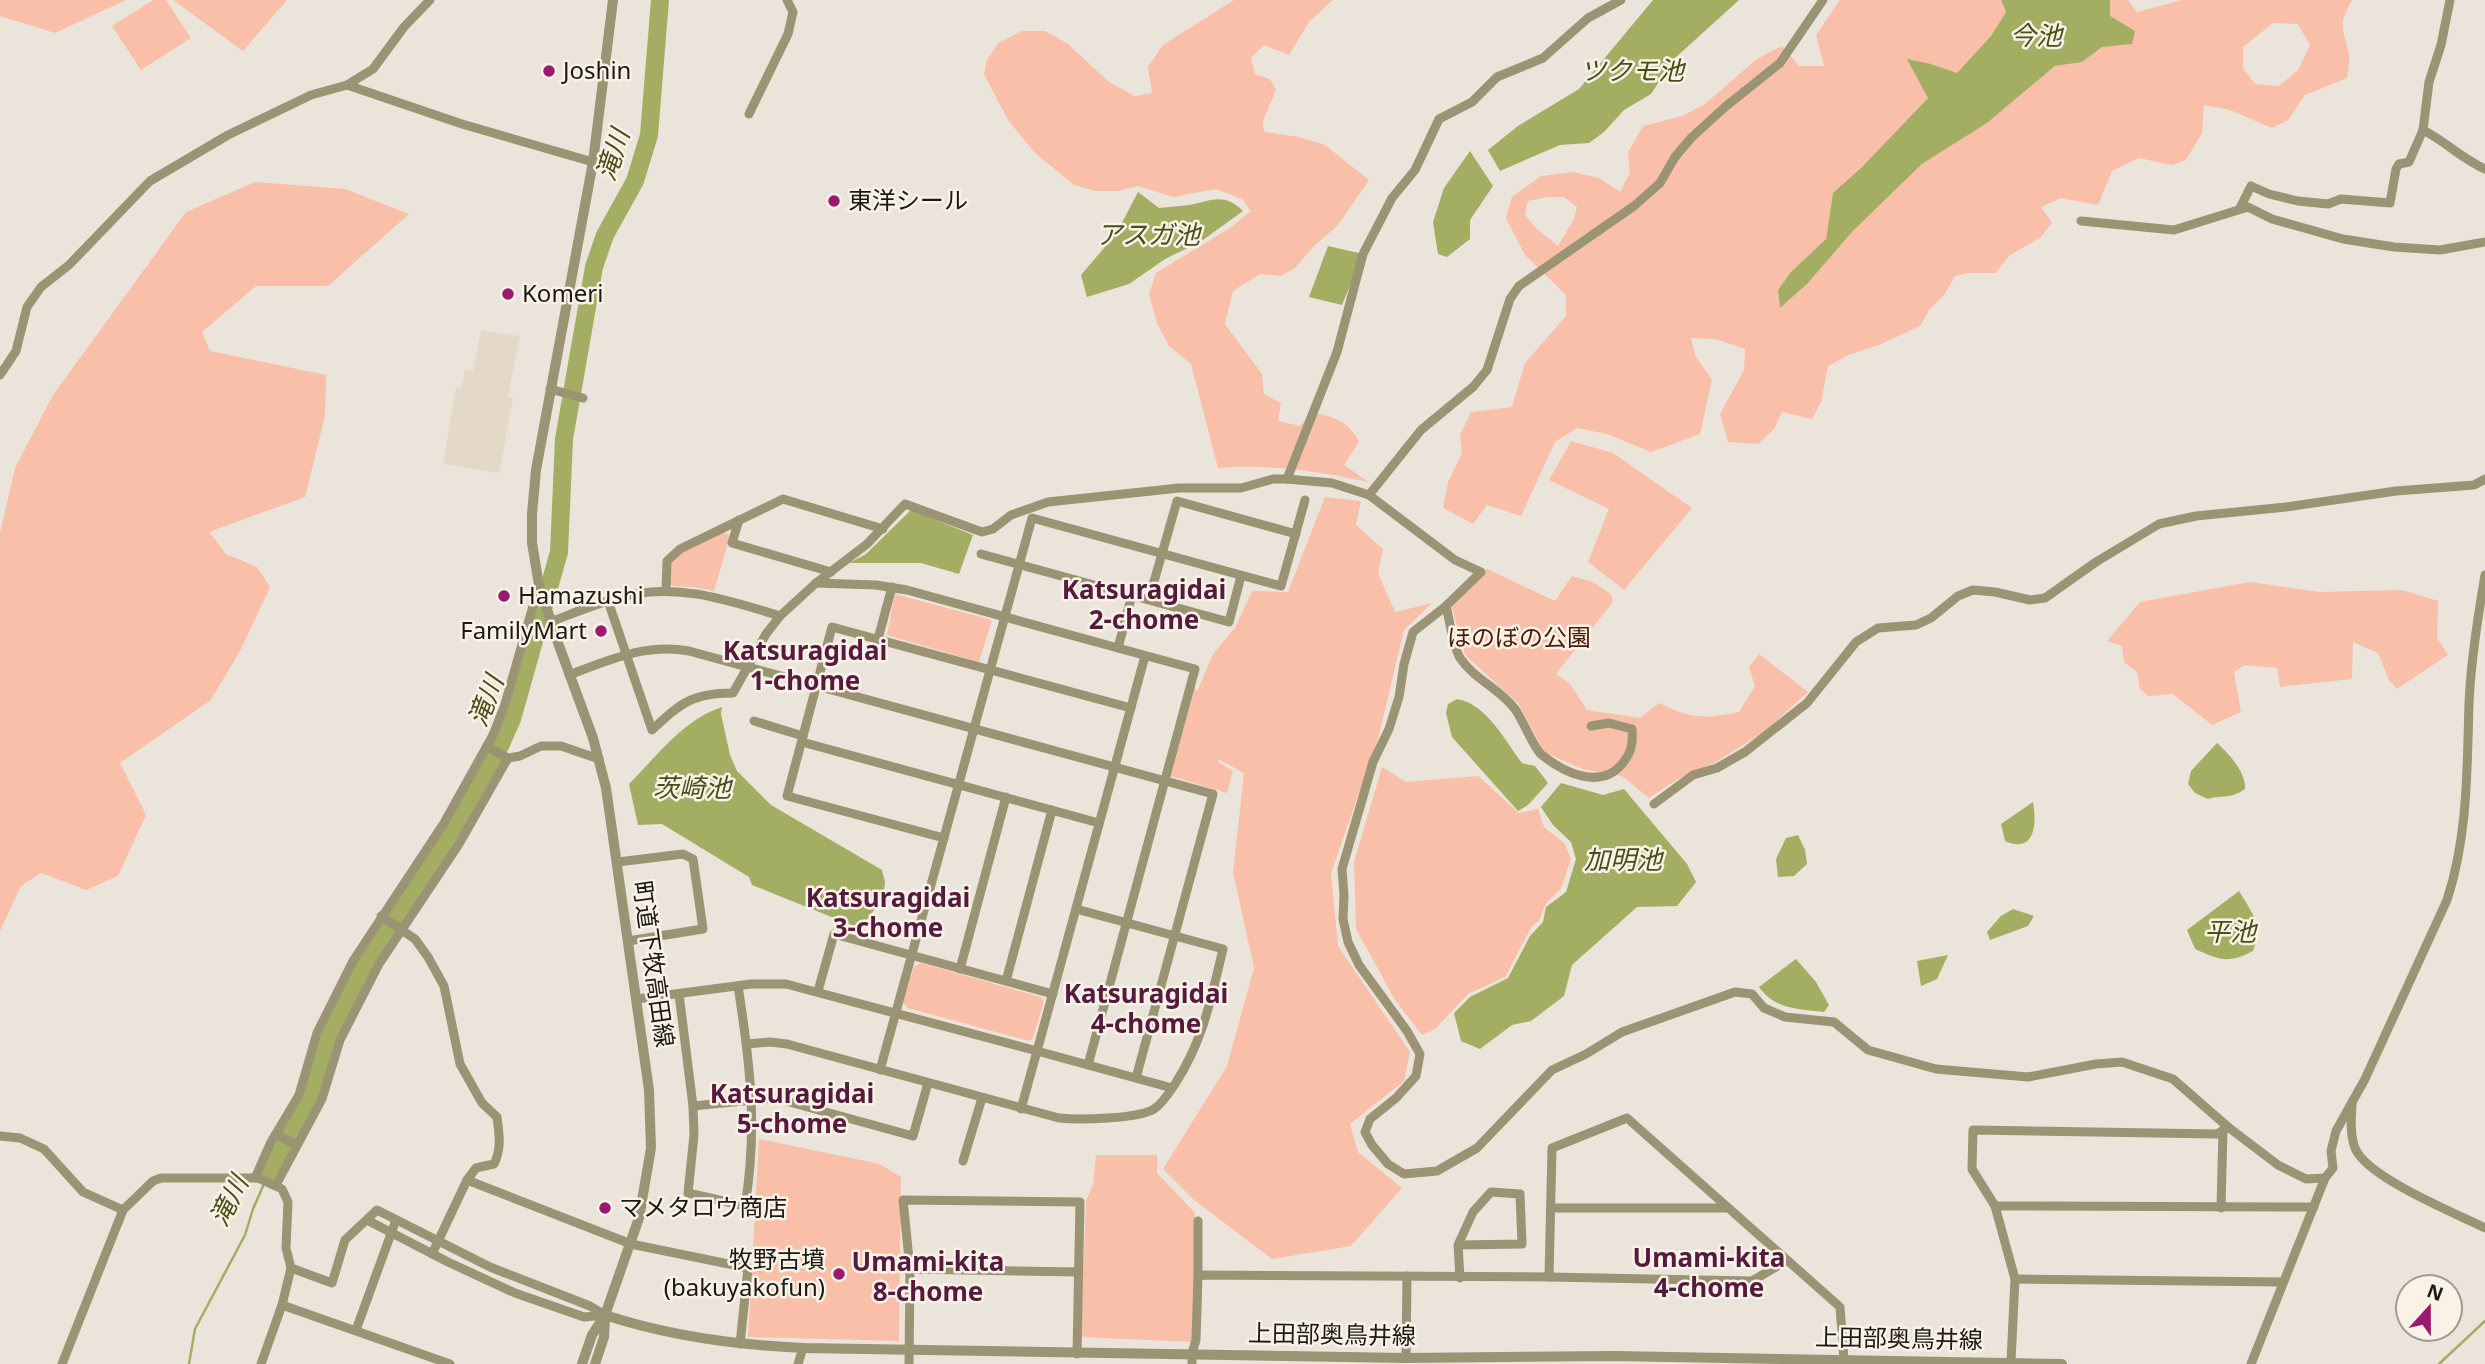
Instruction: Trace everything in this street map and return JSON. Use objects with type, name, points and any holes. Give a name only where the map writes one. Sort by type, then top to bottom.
[{"type":"street","points":[[0,375],[16,351],[27,307],[41,287],[69,265],[150,181],[228,135],[311,95],[347,85],[373,69],[404,27],[430,0]]},
{"type":"street","name":"町道下牧高田線","points":[[605,1315],[631,1244],[646,1188],[651,1148],[649,1090],[606,788],[599,759],[539,585],[532,543],[532,514],[536,470],[554,390],[593,162],[613,0]]},
{"type":"street","points":[[749,114],[788,34],[793,12],[787,0]]},
{"type":"street","points":[[1287,479],[1337,352],[1363,254],[1392,198],[1415,170],[1439,120],[1472,102],[1497,77],[1543,58],[1588,19],[1621,0]]},
{"type":"street","points":[[1369,495],[1421,430],[1473,387],[1487,370],[1510,299],[1520,286],[1634,205],[1660,183],[1675,157],[1691,138],[1780,63],[1823,0]]},
{"type":"street","points":[[2240,208],[2251,186],[2269,194],[2298,201],[2328,204],[2341,199],[2390,203],[2396,169],[2399,164],[2409,162],[2423,130],[2429,82],[2441,45],[2450,0]]},
{"type":"street","points":[[347,85],[462,124],[593,162]]},
{"type":"street","points":[[2423,130],[2442,140],[2468,161],[2485,169]]},
{"type":"street","points":[[2081,221],[2174,230],[2248,207],[2272,219],[2343,239],[2393,247],[2440,250],[2485,242]]},
{"type":"street","points":[[554,390],[583,398]]},
{"type":"street","points":[[608,601],[652,730],[682,705],[706,693],[733,693],[747,666],[780,616],[816,583],[852,557],[883,529],[905,504],[975,530],[988,531],[1011,515],[1048,502],[1179,488],[1241,488],[1273,479],[1342,485],[1369,495],[1455,560],[1480,572],[1446,606],[1413,632],[1399,697],[1389,729],[1373,762],[1342,869],[1343,919],[1348,942],[1359,965],[1408,1031],[1420,1054],[1416,1076],[1396,1098],[1370,1119],[1365,1132],[1388,1164],[1404,1174],[1427,1173],[1451,1165],[1477,1148],[1552,1070],[1586,1054],[1622,1032],[1734,992],[1752,994],[1764,1008],[1784,1017],[1834,1021],[1867,1051],[1936,1069],[2028,1077],[2096,1064],[2122,1062],[2173,1079],[2226,1128],[2278,1165],[2306,1179],[2325,1178]]},
{"type":"street","points":[[1654,804],[1693,775],[1717,768],[1745,752],[1807,703],[1856,642],[1878,628],[1916,625],[1931,618],[1958,596],[1973,590],[2030,600],[2045,598],[2096,562],[2159,524],[2196,516],[2286,507],[2396,491],[2474,485],[2485,479]]},
{"type":"street","points":[[666,591],[667,561],[680,549],[783,499],[883,529]]},
{"type":"street","points":[[1149,599],[1177,500],[1296,534]]},
{"type":"street","points":[[880,1070],[1032,518],[1281,586],[1305,500]]},
{"type":"street","points":[[740,520],[732,543],[831,572]]},
{"type":"street","points":[[981,554],[1228,622],[1241,576]]},
{"type":"street","points":[[2251,1364],[2325,1178],[2333,1168],[2331,1151],[2336,1130],[2352,1103],[2417,966],[2447,900],[2456,871],[2466,803],[2469,700],[2485,575]]},
{"type":"street","points":[[816,583],[892,587],[1195,669],[1088,1065]]},
{"type":"street","points":[[259,1178],[276,1134],[299,1095],[317,1033],[353,961],[432,842],[487,747],[505,704],[539,585]]},
{"type":"street","points":[[878,639],[892,587]]},
{"type":"street","points":[[550,622],[608,601],[638,593],[666,591],[717,597],[780,616]]},
{"type":"street","points":[[1118,648],[1132,595]]},
{"type":"street","points":[[1446,606],[1459,656],[1513,707],[1539,754],[1568,771],[1588,778],[1603,778],[1616,772],[1628,757],[1633,744],[1632,729],[1609,723],[1591,726]]},
{"type":"street","points":[[2478,619],[2485,608]]},
{"type":"street","points":[[944,838],[788,796],[832,627],[1131,708]]},
{"type":"street","points":[[569,675],[626,654],[674,648],[974,727],[1213,794],[1136,1079]]},
{"type":"street","points":[[1021,1109],[1144,656]]},
{"type":"street","points":[[754,721],[802,739],[1099,822]]},
{"type":"street","points":[[276,1185],[323,1099],[340,1040],[379,964],[459,844],[508,758],[551,745],[599,759]]},
{"type":"street","points":[[487,747],[508,758]]},
{"type":"street","points":[[960,969],[1006,797]]},
{"type":"street","points":[[1006,981],[1052,810]]},
{"type":"street","points":[[618,862],[683,853],[693,859],[703,929],[628,941]]},
{"type":"street","points":[[747,1044],[779,1042],[1021,1109],[1071,1119],[1140,1114],[1155,1108],[1172,1088],[1199,1041],[1223,949],[1076,909]]},
{"type":"street","points":[[382,916],[415,939],[425,951],[444,986],[460,1064],[482,1103],[498,1117],[498,1156],[494,1164],[476,1168],[467,1180],[432,1254]]},
{"type":"street","points":[[818,991],[834,934],[1053,994]]},
{"type":"street","points":[[637,999],[774,983],[818,991],[1172,1088]]},
{"type":"street","points":[[679,994],[693,1106],[694,1135],[688,1193],[745,1206],[752,1157],[752,1098],[738,986]]},
{"type":"street","points":[[693,1106],[752,1098],[786,1100],[913,1136],[928,1083]]},
{"type":"street","points":[[963,1161],[982,1098]]},
{"type":"street","points":[[2352,1103],[2351,1129],[2356,1151],[2375,1172],[2485,1227]]},
{"type":"street","points":[[1549,1277],[1552,1148],[1627,1118],[1840,1307],[1844,1360]]},
{"type":"street","points":[[2011,1362],[2015,1279],[1995,1206],[1972,1169],[1973,1130],[2217,1133],[2226,1128]]},
{"type":"street","points":[[2221,1209],[2226,1128]]},
{"type":"street","points":[[276,1134],[296,1145]]},
{"type":"street","points":[[0,1136],[20,1138],[44,1149],[83,1192],[123,1210]]},
{"type":"street","points":[[62,1364],[123,1210],[153,1181],[161,1178],[259,1178],[282,1189],[288,1202],[286,1248],[291,1268],[282,1305],[261,1364]]},
{"type":"street","points":[[467,1180],[631,1244],[748,1268],[740,1344]]},
{"type":"street","points":[[1458,1245],[1522,1244],[1520,1194],[1491,1192],[1473,1212],[1458,1245],[1460,1278]]},
{"type":"street","points":[[909,1364],[910,1269],[903,1200],[1080,1202],[1077,1354]]},
{"type":"street","points":[[1995,1206],[2064,1204],[2221,1209],[2314,1208]]},
{"type":"street","points":[[1551,1208],[1728,1208]]},
{"type":"street","points":[[291,1268],[332,1283],[345,1240],[377,1210],[510,1276],[590,1306],[605,1315]]},
{"type":"street","points":[[367,1220],[515,1293],[584,1317],[605,1315]]},
{"type":"street","points":[[356,1330],[396,1220]]},
{"type":"street","points":[[1192,1358],[1196,1339],[1198,1221]]},
{"type":"street","points":[[1198,1275],[1752,1281],[1786,1261]]},
{"type":"street","points":[[910,1269],[1079,1272]]},
{"type":"street","points":[[1406,1358],[1407,1276]]},
{"type":"street","points":[[2015,1279],[2283,1282]]},
{"type":"street","points":[[282,1305],[450,1364]]},
{"type":"street","points":[[582,1364],[592,1335],[605,1315]]},
{"type":"street","points":[[595,1364],[604,1337],[605,1315]]},
{"type":"street","name":"上田部奥鳥井線","points":[[605,1315],[654,1329],[740,1344],[803,1348],[1192,1358],[1844,1360],[2062,1364]]},
{"type":"street","points":[[798,1364],[803,1348]]},
{"type":"shaded area","points":[[481,330],[520,336],[508,397],[513,399],[499,473],[443,464],[456,388],[461,388],[465,370],[473,371]]},
{"type":"green space","points":[[0,0],[126,0],[55,33],[0,16]]},
{"type":"green space","points":[[153,0],[166,0],[191,38],[141,70],[112,26]]},
{"type":"green space","points":[[173,0],[287,0],[243,51]]},
{"type":"green space","points":[[1234,0],[1333,0],[1309,22],[1289,55],[1264,45],[1251,58],[1255,74],[1270,79],[1276,90],[1263,121],[1264,132],[1299,137],[1325,145],[1369,180],[1338,225],[1313,247],[1295,268],[1281,276],[1260,274],[1233,291],[1225,324],[1262,374],[1264,394],[1281,403],[1278,421],[1300,426],[1311,412],[1345,424],[1359,442],[1344,465],[1369,482],[1294,469],[1218,468],[1191,364],[1169,346],[1157,323],[1149,294],[1156,273],[1230,228],[1251,211],[1242,199],[1216,189],[1173,197],[1138,186],[1118,191],[1096,191],[1074,185],[1035,153],[1008,120],[984,74],[987,60],[998,43],[1022,31],[1045,31],[1068,44],[1109,82],[1135,96],[1152,93],[1148,67],[1163,45]]},
{"type":"green space","points":[[1840,0],[2001,0],[2006,12],[1991,36],[1957,73],[1931,64],[1928,98],[1862,167],[1833,193],[1826,239],[1791,272],[1778,290],[1780,308],[1808,283],[1852,232],[1922,164],[1987,123],[2055,66],[2082,62],[2102,47],[2110,16],[2110,0],[2128,0],[2137,12],[2182,0],[2352,0],[2343,22],[2349,58],[2347,78],[2305,95],[2288,120],[2272,128],[2230,110],[2204,105],[2202,133],[2186,160],[2172,165],[2139,158],[2112,171],[2098,205],[2061,198],[2041,207],[2052,223],[2040,238],[2010,255],[1995,273],[1955,276],[1920,326],[1828,366],[1821,402],[1812,419],[1782,412],[1774,429],[1758,444],[1728,442],[1720,414],[1744,370],[1745,349],[1716,339],[1691,338],[1695,355],[1712,380],[1700,434],[1651,452],[1607,434],[1577,428],[1555,442],[1521,516],[1487,505],[1473,524],[1443,508],[1448,482],[1462,453],[1460,435],[1471,412],[1512,407],[1525,363],[1566,316],[1566,295],[1525,255],[1506,218],[1512,197],[1541,176],[1573,172],[1599,178],[1620,192],[1630,173],[1628,152],[1643,126],[1682,116],[1705,104],[1757,59],[1782,46],[1799,66],[1824,66],[1816,35]],"holes":[[[2273,23],[2298,24],[2310,45],[2298,70],[2279,86],[2255,84],[2243,68],[2243,47]],[[1564,197],[1577,207],[1574,219],[1558,246],[1525,215],[1528,201]]]},
{"type":"green space","points":[[255,182],[345,189],[409,214],[328,286],[256,286],[202,332],[210,351],[326,375],[325,416],[305,497],[209,532],[226,554],[257,567],[270,587],[241,649],[211,700],[120,763],[146,815],[118,876],[86,890],[41,873],[21,886],[0,931],[0,533],[15,468],[53,395],[186,212]]},
{"type":"green space","points":[[1571,441],[1613,453],[1692,508],[1624,590],[1588,562],[1609,509],[1549,480]]},
{"type":"green space","points":[[1325,497],[1361,501],[1356,525],[1383,549],[1378,573],[1395,612],[1432,603],[1404,630],[1378,739],[1331,873],[1338,946],[1410,1052],[1404,1081],[1350,1124],[1358,1152],[1402,1188],[1351,1246],[1272,1259],[1194,1200],[1163,1169],[1227,1066],[1254,968],[1233,872],[1244,773],[1218,759],[1218,762],[1233,771],[1227,793],[1171,776],[1195,687],[1197,692],[1213,654],[1235,628],[1252,591],[1288,592]]},
{"type":"green space","points":[[724,532],[730,536],[714,591],[673,586],[669,583],[670,562],[683,552]]},
{"type":"green space","name":"ほのぼの公園","points":[[1487,569],[1555,601],[1572,576],[1593,582],[1611,594],[1613,602],[1556,674],[1570,684],[1587,710],[1640,718],[1659,703],[1689,715],[1716,716],[1739,712],[1755,686],[1749,667],[1759,654],[1808,692],[1764,732],[1649,798],[1622,776],[1582,769],[1544,752],[1519,704],[1465,655],[1452,607]]},
{"type":"green space","points":[[2250,582],[2319,592],[2402,590],[2438,601],[2437,638],[2448,655],[2397,689],[2389,680],[2378,653],[2353,642],[2352,679],[2280,687],[2277,668],[2245,665],[2234,672],[2241,712],[2212,725],[2173,694],[2148,696],[2140,689],[2137,672],[2124,662],[2122,646],[2107,641],[2140,602]]},
{"type":"green space","points":[[895,594],[992,620],[979,662],[887,635]]},
{"type":"green space","points":[[1382,767],[1406,782],[1478,776],[1519,813],[1538,809],[1544,827],[1565,844],[1571,859],[1561,889],[1546,903],[1539,921],[1532,926],[1505,977],[1468,994],[1435,1029],[1422,1035],[1395,1000],[1356,929],[1354,862]]},
{"type":"green space","points":[[921,963],[1041,997],[1044,1001],[1033,1038],[1029,1041],[908,1008],[903,1002],[914,967]]},
{"type":"green space","points":[[759,1139],[880,1164],[901,1177],[899,1341],[748,1337]]},
{"type":"green space","points":[[1096,1155],[1157,1155],[1157,1173],[1195,1213],[1193,1342],[1081,1337],[1086,1201],[1093,1185]]},
{"type":"water","name":"ツクモ池","points":[[1653,0],[1739,0],[1674,59],[1651,94],[1624,110],[1604,132],[1589,143],[1560,145],[1500,171],[1488,150],[1518,126],[1579,89]]},
{"type":"water","name":"今池","points":[[2001,0],[2110,0],[2110,16],[2135,31],[2132,44],[2102,47],[2082,62],[2055,66],[1987,123],[1922,164],[1852,232],[1808,283],[1780,308],[1778,290],[1791,272],[1826,239],[1833,193],[1862,167],[1928,98],[1907,59],[1957,73],[1991,36],[2006,12]]},
{"type":"water","points":[[1470,151],[1493,186],[1470,220],[1470,239],[1447,257],[1438,254],[1433,222],[1444,188]]},
{"type":"water","name":"アスガ池","points":[[1138,192],[1159,208],[1217,199],[1229,201],[1243,211],[1200,242],[1165,259],[1129,284],[1087,297],[1081,275],[1116,234]]},
{"type":"water","points":[[1328,246],[1363,254],[1342,305],[1309,297]]},
{"type":"water","points":[[911,510],[973,535],[959,574],[921,563],[849,563],[866,554]]},
{"type":"water","points":[[1457,699],[1468,702],[1486,716],[1522,763],[1535,766],[1548,783],[1528,805],[1518,811],[1452,737],[1446,713],[1448,704]]},
{"type":"water","name":"茨崎池","points":[[722,707],[721,714],[730,755],[737,771],[771,805],[882,870],[885,882],[880,901],[859,928],[752,885],[749,877],[662,824],[638,825],[629,784],[683,729]]},
{"type":"water","points":[[2217,743],[2240,770],[2245,789],[2230,796],[2208,799],[2195,793],[2188,784],[2191,771]]},
{"type":"water","name":"加明池","points":[[1561,783],[1603,795],[1624,789],[1687,864],[1696,882],[1677,906],[1637,907],[1572,965],[1564,996],[1531,1021],[1512,1025],[1480,1049],[1461,1041],[1454,1013],[1470,997],[1508,978],[1530,936],[1543,922],[1546,907],[1566,892],[1576,859],[1571,842],[1553,825],[1541,807]]},
{"type":"water","points":[[2033,802],[2035,819],[2032,835],[2023,843],[2005,841],[2001,824]]},
{"type":"water","points":[[1798,835],[1805,850],[1807,864],[1794,876],[1778,877],[1776,859],[1786,838]]},
{"type":"water","name":"平池","points":[[2239,891],[2257,926],[2253,951],[2237,958],[2224,959],[2195,949],[2187,930]]},
{"type":"water","points":[[2013,909],[2034,916],[2028,926],[1990,940],[1987,932],[2001,916]]},
{"type":"water","points":[[1948,955],[1937,979],[1921,986],[1917,961]]},
{"type":"water","points":[[1796,959],[1816,982],[1829,1005],[1824,1012],[1780,1004],[1765,995],[1759,987]]},
{"type":"waterway","name":"滝川","points":[[268,1176],[310,1098],[325,1047],[362,971],[456,825],[492,764],[512,719],[559,552],[564,439],[594,267],[605,235],[635,181],[649,135],[660,0]]},
{"type":"waterway","name":"滝川","points":[[189,1364],[195,1329],[245,1235],[264,1184]]},
{"type":"waterway","points":[[2439,1364],[2485,1321]]},
{"type":"place","name":"Joshin","points":[[549,71]]},
{"type":"place","name":"東洋シール","points":[[834,201]]},
{"type":"place","name":"Komeri","points":[[508,294]]},
{"type":"place","name":"Hamazushi","points":[[504,596]]},
{"type":"place","name":"FamilyMart","points":[[601,631]]},
{"type":"place","name":"マメタロウ商店","points":[[605,1208]]},
{"type":"place","name":"牧野古墳 (bakuyakofun)","points":[[839,1274]]},
{"type":"district","name":"Katsuragidai 2-chome","points":[[1144,605]]},
{"type":"district","name":"Katsuragidai 1-chome","points":[[805,666]]},
{"type":"district","name":"Katsuragidai 3-chome","points":[[888,913]]},
{"type":"district","name":"Katsuragidai 4-chome","points":[[1146,1009]]},
{"type":"district","name":"Katsuragidai 5-chome","points":[[792,1109]]},
{"type":"district","name":"Umami-kita 4-chome","points":[[1709,1273]]},
{"type":"district","name":"Umami-kita 8-chome","points":[[928,1277]]}]
